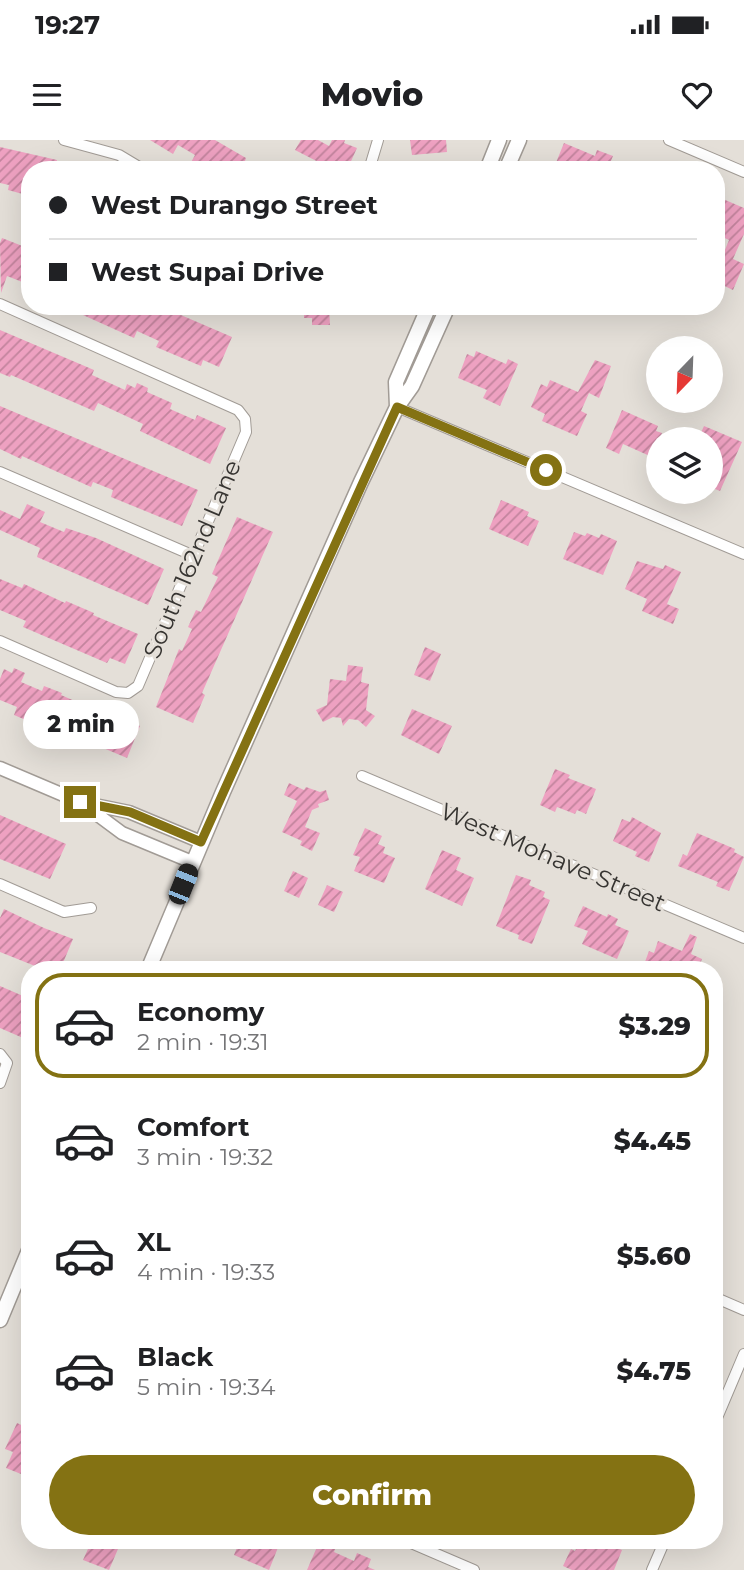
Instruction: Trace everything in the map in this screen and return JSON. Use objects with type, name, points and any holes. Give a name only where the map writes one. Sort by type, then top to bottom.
[{"type":"main road","points":[[491,161],[499,140]]},
{"type":"main road","points":[[510,161],[519,140]]},
{"type":"main road","points":[[397,407],[396,383],[425,315]]},
{"type":"main road","points":[[152,961],[192,862],[397,407],[412,386],[443,315]]},
{"type":"main road","points":[[0,1320],[21,1270]]},
{"type":"street","points":[[64,140],[119,155],[129,161]]},
{"type":"street","points":[[372,161],[378,140]]},
{"type":"street","points":[[669,140],[718,161]]},
{"type":"street","points":[[725,164],[744,172]]},
{"type":"street","name":"South 162nd Lane","points":[[0,304],[21,313]]},
{"type":"street","name":"South 162nd Lane","points":[[0,641],[116,692],[128,693],[138,686],[246,432],[245,419],[238,410],[25,315]]},
{"type":"street","points":[[397,407],[744,554]]},
{"type":"street","points":[[0,472],[192,555]]},
{"type":"street","points":[[0,768],[80,802],[130,812],[201,842]]},
{"type":"street","name":"West Mohave Street","points":[[362,776],[744,938]]},
{"type":"street","points":[[80,802],[122,832],[192,862]]},
{"type":"street","points":[[0,884],[64,912],[91,908]]},
{"type":"street","points":[[0,1054],[7,1063],[0,1083]]},
{"type":"street","points":[[723,1301],[744,1310]]},
{"type":"street","points":[[723,1404],[744,1354]]},
{"type":"street","points":[[425,1549],[474,1570]]},
{"type":"street","points":[[652,1570],[661,1549]]},
{"type":"building","points":[[150,140],[215,140],[246,158],[245,161],[192,161],[195,155],[178,145],[173,154]]},
{"type":"building","points":[[301,140],[318,140],[329,146],[332,140],[345,140],[344,143],[357,148],[351,161],[316,161],[295,150]]},
{"type":"building","points":[[410,140],[446,140],[447,152],[412,155]]},
{"type":"building","points":[[564,143],[595,156],[597,150],[613,156],[611,161],[557,161]]},
{"type":"building","points":[[0,147],[57,160],[21,161],[21,194],[8,190],[9,185],[0,183]]},
{"type":"building","points":[[725,200],[744,208],[744,234],[733,259],[744,264],[733,290],[725,286],[725,250],[729,240],[725,238]]},
{"type":"building","points":[[2,238],[21,245],[21,281],[7,276],[1,293]]},
{"type":"building","points":[[83,315],[181,315],[232,337],[219,367],[203,360],[201,366],[156,347],[159,341],[137,331],[134,338]]},
{"type":"building","points":[[304,315],[329,315],[330,325],[312,325],[312,318],[304,318]]},
{"type":"building","points":[[0,330],[94,370],[92,375],[125,390],[127,384],[135,388],[137,383],[148,388],[147,392],[172,403],[170,409],[195,420],[197,415],[226,428],[210,464],[140,431],[143,424],[98,403],[94,411],[11,375],[10,377],[0,373]]},
{"type":"building","points":[[476,351],[506,364],[508,359],[518,364],[500,406],[483,398],[487,390],[458,378],[467,354],[474,357]]},
{"type":"building","points":[[595,360],[611,366],[599,398],[589,393],[581,411],[587,414],[577,436],[542,421],[545,414],[531,407],[541,384],[547,387],[550,380],[578,392]]},
{"type":"building","points":[[0,406],[198,490],[182,526],[111,497],[113,490],[93,482],[91,487],[0,449]]},
{"type":"building","points":[[622,410],[658,426],[646,427],[646,454],[623,444],[619,454],[606,448]]},
{"type":"building","points":[[723,434],[742,442],[723,484]]},
{"type":"building","points":[[501,500],[529,512],[527,516],[539,521],[528,546],[489,529]]},
{"type":"building","points":[[27,504],[45,512],[40,522],[64,532],[66,528],[96,538],[164,569],[148,605],[37,557],[40,548],[0,530],[0,510],[20,519]]},
{"type":"building","points":[[237,517],[273,532],[202,693],[205,695],[193,723],[156,707],[179,649],[182,651],[192,629],[188,627],[196,610],[201,612],[218,577],[212,574]]},
{"type":"building","points":[[574,532],[599,538],[601,534],[617,541],[603,575],[563,559]]},
{"type":"building","points":[[637,561],[663,569],[665,565],[681,572],[667,604],[679,609],[673,624],[642,611],[647,599],[625,589]]},
{"type":"building","points":[[0,579],[22,588],[24,584],[138,634],[125,664],[110,658],[107,663],[23,627],[26,621],[0,610]]},
{"type":"building","points":[[425,647],[441,654],[430,681],[414,675]]},
{"type":"building","points":[[348,665],[363,667],[361,682],[369,684],[366,710],[375,716],[366,727],[358,720],[349,719],[343,726],[341,718],[333,717],[323,722],[316,710],[327,705],[330,679],[346,681]]},
{"type":"building","points":[[14,668],[25,673],[21,682],[42,691],[44,686],[62,693],[61,695],[102,713],[99,720],[118,727],[120,723],[128,726],[130,721],[140,726],[127,758],[89,742],[86,749],[14,715],[17,707],[0,700],[0,679],[4,669],[12,673]]},
{"type":"building","points":[[412,709],[452,726],[439,754],[401,735]]},
{"type":"building","points":[[555,769],[570,775],[568,778],[596,789],[586,814],[577,810],[575,814],[557,807],[555,812],[540,805]]},
{"type":"building","points":[[289,783],[304,790],[306,787],[320,792],[326,790],[329,800],[318,804],[319,807],[312,810],[305,827],[320,833],[312,851],[300,845],[302,841],[282,832],[297,801],[284,795]]},
{"type":"building","points":[[0,815],[66,844],[50,879],[0,859]]},
{"type":"building","points":[[632,817],[661,833],[649,862],[635,856],[637,852],[613,841],[622,819],[630,822]]},
{"type":"building","points":[[365,828],[382,836],[378,844],[385,847],[383,853],[395,858],[384,883],[354,871],[360,857],[353,855]]},
{"type":"building","points":[[697,833],[735,849],[734,852],[744,857],[729,891],[716,886],[718,882],[678,866],[683,854],[687,856]]},
{"type":"building","points":[[442,850],[461,858],[456,870],[474,878],[462,906],[425,889]]},
{"type":"building","points":[[293,871],[308,878],[299,898],[284,891]]},
{"type":"building","points":[[516,875],[531,880],[529,885],[545,892],[543,897],[550,900],[532,944],[518,939],[519,935],[496,926]]},
{"type":"building","points":[[327,885],[343,892],[334,912],[318,905]]},
{"type":"building","points":[[583,906],[618,919],[615,925],[629,931],[617,959],[582,944],[588,931],[574,926]]},
{"type":"building","points":[[4,909],[73,939],[64,961],[22,961],[0,952],[0,918]]},
{"type":"building","points":[[690,934],[697,937],[691,954],[701,961],[645,961],[649,951],[654,953],[658,941],[682,951]]},
{"type":"building","points":[[0,986],[21,995],[21,1037],[0,1028]]},
{"type":"building","points":[[17,1423],[21,1425],[21,1474],[6,1468],[13,1452],[5,1449]]},
{"type":"building","points":[[88,1549],[118,1549],[109,1570],[83,1560]]},
{"type":"building","points":[[236,1549],[277,1549],[269,1570],[234,1555]]},
{"type":"building","points":[[316,1549],[335,1549],[334,1552],[354,1561],[357,1553],[371,1559],[368,1567],[375,1570],[307,1570]]},
{"type":"building","points":[[571,1549],[622,1550],[614,1570],[572,1570],[563,1566]]},
{"type":"route","points":[[80,802],[130,812],[201,842],[397,407],[546,470]]}]
